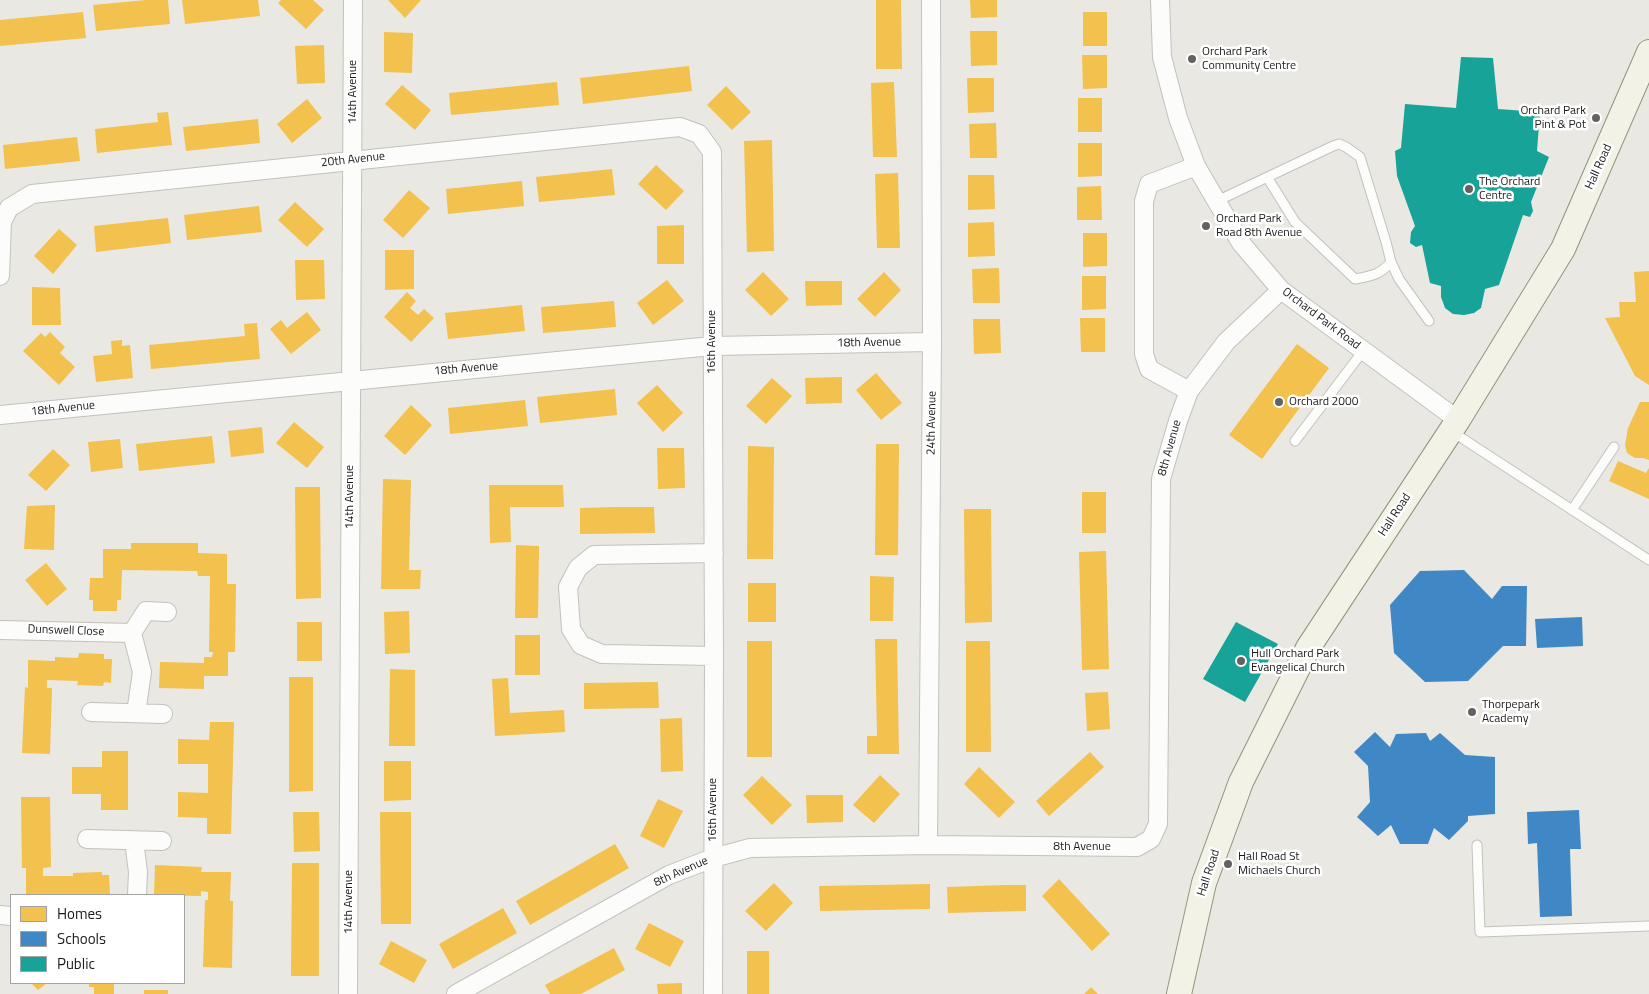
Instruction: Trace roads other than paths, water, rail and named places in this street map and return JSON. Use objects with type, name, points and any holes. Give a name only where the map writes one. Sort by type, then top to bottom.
[{"type":"street","name":"14th Avenue","points":[[348,994],[353,0]]},
{"type":"street","name":"24th Avenue","points":[[928,845],[932,342],[931,0]]},
{"type":"street","name":"Orchard Park Road","points":[[1160,0],[1162,57],[1178,118],[1196,166],[1241,243],[1281,290],[1363,351],[1454,426]]},
{"type":"street","name":"Hall Road","points":[[1179,994],[1204,883],[1241,782],[1308,648],[1454,426],[1563,249],[1649,52]]},
{"type":"street","name":"20th Avenue","points":[[0,276],[2,222],[9,208],[32,194],[680,127],[699,134]]},
{"type":"street","name":"16th Avenue","points":[[699,134],[712,152],[714,554],[713,994]]},
{"type":"street","points":[[1189,391],[1149,369],[1144,354],[1144,201],[1149,184],[1196,166]]},
{"type":"street","name":"8th Avenue","points":[[456,994],[669,875],[713,858],[750,848],[928,845],[1137,847],[1151,839],[1158,824],[1161,479],[1189,391],[1226,342],[1281,290]]},
{"type":"street","name":"18th Avenue","points":[[0,415],[712,346],[932,342]]},
{"type":"street","points":[[714,554],[594,555],[578,568],[568,587],[571,628],[581,645],[602,654],[714,656]]},
{"type":"street","points":[[136,713],[142,672],[132,633],[146,611],[167,612]]},
{"type":"street","name":"Dunswell Close","points":[[0,630],[132,633]]},
{"type":"street","points":[[91,712],[163,714]]},
{"type":"street","points":[[88,839],[162,841]]},
{"type":"street","points":[[134,841],[138,872],[137,894]]},
{"type":"lane","points":[[1217,201],[1332,146],[1339,144],[1346,147],[1360,157],[1391,262],[1399,279],[1429,320]]},
{"type":"lane","points":[[1268,177],[1295,222],[1355,279],[1384,271],[1391,262]]},
{"type":"lane","points":[[1295,441],[1363,351]]},
{"type":"lane","points":[[1454,426],[1572,510],[1649,560]]},
{"type":"lane","points":[[1572,510],[1614,447]]},
{"type":"lane","points":[[1477,846],[1480,932],[1649,926]]},
{"type":"place","name":"Orchard Park Community Centre","points":[[1192,59]]},
{"type":"place","name":"Orchard Park Pint & Pot","points":[[1596,118]]},
{"type":"place","name":"The Orchard Centre","points":[[1469,189]]},
{"type":"place","name":"Orchard Park Road 8th Avenue","points":[[1206,226]]},
{"type":"place","name":"Orchard 2000","points":[[1279,402]]},
{"type":"place","name":"Hull Orchard Park Evangelical Church","points":[[1241,661]]},
{"type":"place","name":"Thorpepark Academy","points":[[1472,712]]},
{"type":"place","name":"Hall Road St Michaels Church","points":[[1228,864]]}]
